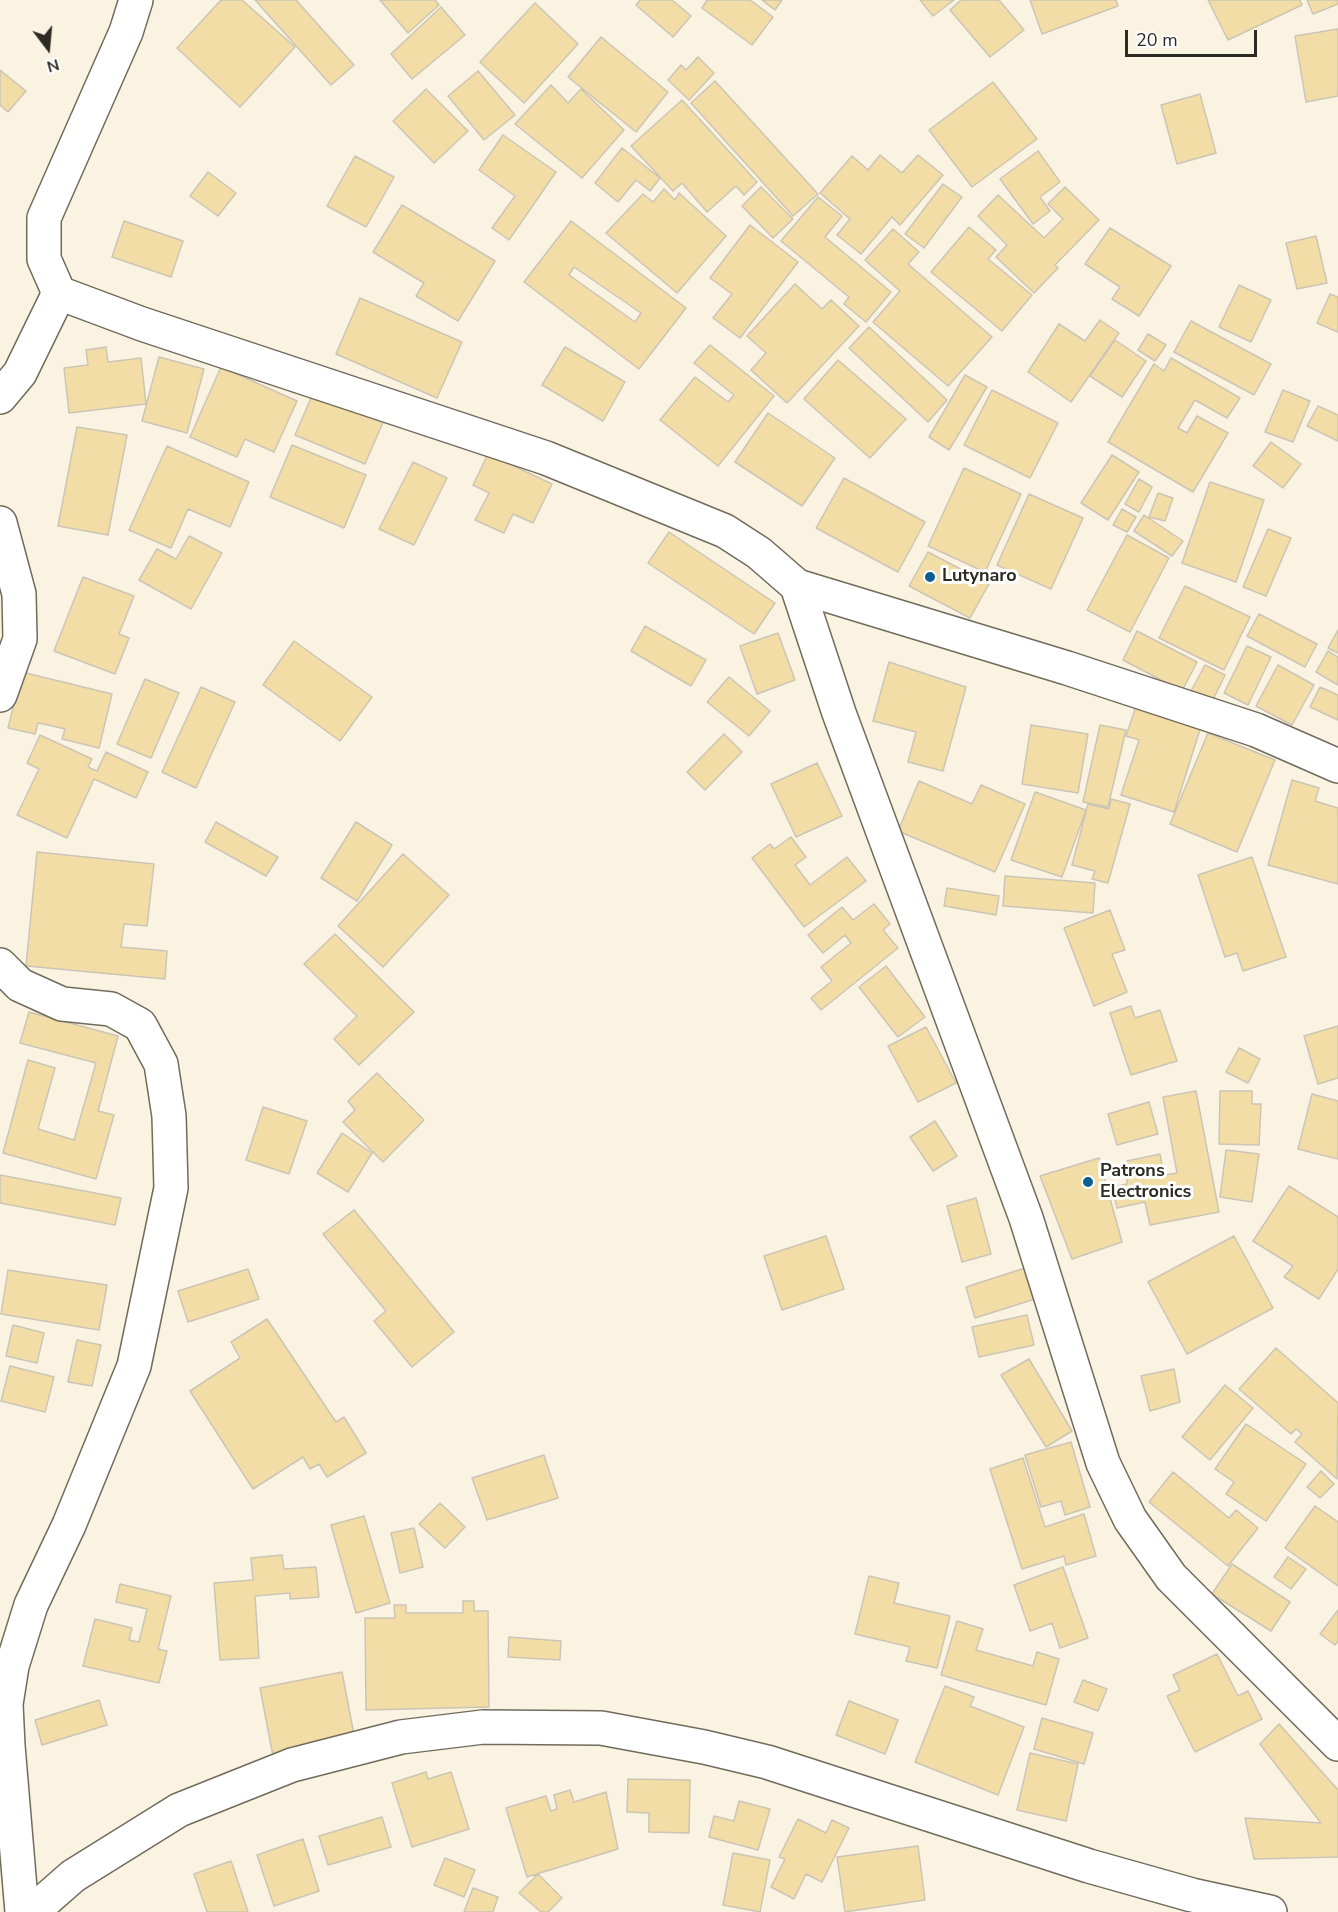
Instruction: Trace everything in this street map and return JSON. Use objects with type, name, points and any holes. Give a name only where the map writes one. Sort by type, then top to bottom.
[{"type":"main road","points":[[136,0],[126,32],[44,218],[44,259],[59,293],[142,324],[546,458],[725,531],[759,554],[797,586],[1067,668],[1256,730],[1338,766]]},
{"type":"main road","points":[[0,397],[20,373],[59,293]]},
{"type":"main road","points":[[0,523],[19,594],[20,639],[0,695]]},
{"type":"main road","points":[[797,586],[843,724],[1026,1218],[1103,1462],[1130,1519],[1171,1578],[1338,1744]]},
{"type":"main road","points":[[0,965],[20,985],[62,1004],[111,1009],[140,1025],[161,1064],[169,1116],[171,1188],[134,1366],[69,1525],[31,1605],[12,1666],[6,1704],[22,1912]]},
{"type":"main road","points":[[32,1912],[73,1875],[178,1810],[292,1765],[401,1737],[483,1727],[601,1728],[725,1752],[767,1762],[1089,1866],[1192,1895],[1270,1912]]},
{"type":"building","points":[[221,0],[242,0],[295,47],[240,107],[177,48]]},
{"type":"building","points":[[255,0],[296,0],[354,65],[331,85]]},
{"type":"building","points":[[380,0],[435,0],[439,5],[408,33]]},
{"type":"building","points":[[640,0],[672,0],[691,16],[673,37],[636,5]]},
{"type":"building","points":[[707,0],[750,0],[773,17],[752,45],[702,8]]},
{"type":"building","points":[[762,0],[782,0],[775,10]]},
{"type":"building","points":[[920,0],[954,0],[933,16]]},
{"type":"building","points":[[961,0],[999,0],[1024,30],[990,57],[950,10]]},
{"type":"building","points":[[1030,0],[1116,0],[1118,6],[1042,34]]},
{"type":"building","points":[[1208,0],[1300,0],[1302,5],[1228,40]]},
{"type":"building","points":[[1307,0],[1338,0],[1338,4],[1313,14]]},
{"type":"building","points":[[535,3],[578,44],[524,103],[480,62]]},
{"type":"building","points":[[441,7],[465,35],[412,79],[391,54]]},
{"type":"building","points":[[1338,29],[1338,96],[1306,102],[1295,36]]},
{"type":"building","points":[[601,37],[668,92],[636,132],[568,77]]},
{"type":"building","points":[[698,57],[714,73],[689,100],[668,80],[681,65],[686,70]]},
{"type":"building","points":[[0,70],[26,91],[8,112],[0,105]]},
{"type":"building","points":[[478,71],[515,115],[484,140],[448,96]]},
{"type":"building","points":[[715,81],[818,194],[793,216],[691,103]]},
{"type":"building","points":[[993,82],[1037,139],[972,187],[929,130]]},
{"type":"building","points":[[551,85],[568,103],[581,89],[624,130],[582,178],[515,124]]},
{"type":"building","points":[[426,89],[468,131],[434,163],[393,121]]},
{"type":"building","points":[[1200,94],[1216,153],[1177,164],[1161,105]]},
{"type":"building","points":[[682,100],[757,182],[744,195],[736,186],[707,212],[682,183],[673,191],[631,146]]},
{"type":"building","points":[[503,135],[556,172],[509,240],[492,228],[515,196],[479,170]]},
{"type":"building","points":[[622,148],[660,178],[650,191],[636,180],[618,202],[595,183]]},
{"type":"building","points":[[1038,151],[1060,182],[1040,197],[1050,211],[1033,224],[1000,179]]},
{"type":"building","points":[[880,155],[902,173],[918,155],[943,175],[900,225],[892,217],[861,254],[837,235],[850,219],[820,193],[852,156],[868,170]]},
{"type":"building","points":[[355,156],[394,177],[366,227],[327,206]]},
{"type":"building","points":[[208,172],[236,193],[218,216],[190,196]]},
{"type":"building","points":[[943,184],[962,197],[924,248],[905,234]]},
{"type":"building","points":[[761,187],[793,219],[773,238],[742,206]]},
{"type":"building","points":[[1065,187],[1099,220],[1055,265],[1058,268],[1034,293],[996,257],[1007,245],[978,216],[998,195],[1044,238],[1063,219],[1048,204]]},
{"type":"building","points":[[664,189],[675,200],[679,193],[726,236],[677,293],[606,233],[643,194],[653,202]]},
{"type":"building","points":[[818,197],[842,216],[825,237],[891,292],[866,322],[844,304],[849,297],[781,241]]},
{"type":"building","points":[[402,205],[495,261],[458,321],[416,296],[424,283],[373,252]]},
{"type":"building","points":[[124,221],[183,241],[171,277],[112,257]]},
{"type":"building","points":[[571,221],[686,308],[639,369],[524,282]],"holes":[[[574,267],[641,313],[635,322],[569,275]]]},
{"type":"building","points":[[750,225],[798,262],[740,338],[713,318],[732,294],[710,278]]},
{"type":"building","points":[[969,227],[996,250],[988,259],[1032,295],[1002,331],[931,272]]},
{"type":"building","points":[[1110,228],[1171,266],[1139,316],[1112,299],[1120,287],[1085,264]]},
{"type":"building","points":[[893,229],[919,252],[908,264],[992,337],[948,386],[873,322],[900,291],[865,260]]},
{"type":"building","points":[[1316,236],[1327,283],[1297,289],[1286,243]]},
{"type":"building","points":[[795,284],[822,309],[831,300],[859,326],[787,403],[751,370],[766,353],[747,336]]},
{"type":"building","points":[[1239,285],[1271,300],[1251,342],[1219,327]]},
{"type":"building","points":[[1330,294],[1338,297],[1338,332],[1317,323]]},
{"type":"building","points":[[360,298],[462,342],[437,398],[336,354]]},
{"type":"building","points":[[1100,320],[1119,333],[1071,402],[1028,372],[1059,324],[1085,341]]},
{"type":"building","points":[[1191,321],[1271,364],[1254,395],[1174,352]]},
{"type":"building","points":[[869,327],[947,400],[928,422],[849,348]]},
{"type":"building","points":[[1148,334],[1166,345],[1155,361],[1138,350]]},
{"type":"building","points":[[1115,340],[1146,361],[1122,397],[1090,376]]},
{"type":"building","points":[[710,345],[774,396],[718,466],[660,420],[695,377],[728,402],[734,395],[694,363]]},
{"type":"building","points":[[106,347],[108,362],[141,358],[146,404],[69,413],[64,368],[88,365],[86,350]]},
{"type":"building","points":[[565,347],[625,382],[603,421],[542,385]]},
{"type":"building","points":[[159,357],[204,369],[187,433],[142,421]]},
{"type":"building","points":[[1171,358],[1240,398],[1227,418],[1195,400],[1178,428],[1187,433],[1197,416],[1228,433],[1193,492],[1108,442],[1154,364],[1164,371]]},
{"type":"building","points":[[838,360],[906,419],[870,458],[804,399]]},
{"type":"building","points":[[221,367],[297,401],[274,452],[245,439],[237,457],[190,437]]},
{"type":"building","points":[[965,375],[987,387],[949,450],[929,437]]},
{"type":"building","points":[[992,390],[1058,423],[1030,478],[964,445]]},
{"type":"building","points":[[1283,390],[1310,401],[1293,442],[1265,432]]},
{"type":"building","points":[[314,391],[384,420],[365,464],[295,435]]},
{"type":"building","points":[[1318,406],[1338,415],[1338,441],[1307,426]]},
{"type":"building","points":[[768,413],[835,458],[802,506],[735,462]]},
{"type":"building","points":[[77,427],[127,435],[108,535],[58,526]]},
{"type":"building","points":[[1271,442],[1301,464],[1283,488],[1253,466]]},
{"type":"building","points":[[292,445],[366,475],[344,528],[270,497]]},
{"type":"building","points":[[167,446],[249,482],[230,527],[188,509],[171,548],[129,530]]},
{"type":"building","points":[[488,454],[552,484],[533,523],[513,514],[504,533],[475,520],[489,493],[473,485]]},
{"type":"building","points":[[1112,455],[1139,472],[1108,520],[1081,503]]},
{"type":"building","points":[[413,462],[447,478],[414,545],[379,529]]},
{"type":"building","points":[[964,468],[1021,494],[985,572],[928,546]]},
{"type":"building","points":[[844,478],[925,522],[898,572],[816,528]]},
{"type":"building","points":[[1139,479],[1152,487],[1139,512],[1125,504]]},
{"type":"building","points":[[1210,482],[1264,500],[1236,582],[1182,563]]},
{"type":"building","points":[[1158,493],[1173,498],[1165,521],[1149,517]]},
{"type":"building","points":[[1029,494],[1083,518],[1051,589],[997,565]]},
{"type":"building","points":[[1122,509],[1136,517],[1127,532],[1113,525]]},
{"type":"building","points":[[1144,515],[1183,541],[1172,556],[1134,531]]},
{"type":"building","points":[[1268,529],[1291,538],[1266,596],[1243,587]]},
{"type":"building","points":[[669,532],[775,603],[754,634],[648,563]]},
{"type":"building","points":[[1127,535],[1169,558],[1130,632],[1087,610]]},
{"type":"building","points":[[189,536],[222,553],[191,609],[139,580],[157,549],[176,559]]},
{"type":"building","points":[[928,552],[989,584],[970,618],[909,586]]},
{"type":"building","points":[[83,577],[134,596],[119,634],[129,638],[115,674],[54,651]]},
{"type":"building","points":[[1185,586],[1250,617],[1224,670],[1159,638]]},
{"type":"building","points":[[1259,614],[1317,644],[1305,667],[1247,636]]},
{"type":"building","points":[[645,626],[706,660],[691,686],[631,651]]},
{"type":"building","points":[[1338,630],[1338,653],[1328,648]]},
{"type":"building","points":[[1137,631],[1197,662],[1182,691],[1123,660]]},
{"type":"building","points":[[778,633],[795,680],[757,694],[740,646]]},
{"type":"building","points":[[294,641],[372,697],[340,741],[263,685]]},
{"type":"building","points":[[1247,646],[1271,657],[1248,705],[1224,693]]},
{"type":"building","points":[[1328,651],[1338,657],[1338,685],[1316,672]]},
{"type":"building","points":[[889,662],[966,687],[943,771],[908,762],[916,732],[873,721]]},
{"type":"building","points":[[1205,665],[1225,675],[1212,702],[1191,691]]},
{"type":"building","points":[[1278,665],[1314,685],[1292,725],[1256,706]]},
{"type":"building","points":[[22,672],[112,694],[99,748],[62,739],[65,729],[48,725],[38,723],[35,734],[8,728]]},
{"type":"building","points":[[729,677],[770,711],[749,736],[707,702]]},
{"type":"building","points":[[145,679],[179,693],[151,758],[117,744]]},
{"type":"building","points":[[201,687],[235,702],[196,788],[162,772]]},
{"type":"building","points":[[1320,687],[1338,695],[1338,720],[1310,707]]},
{"type":"building","points":[[1138,700],[1203,720],[1174,812],[1121,795],[1139,740],[1126,736]]},
{"type":"building","points":[[1031,725],[1088,734],[1078,793],[1022,784]]},
{"type":"building","points":[[1100,725],[1126,730],[1108,807],[1083,802]]},
{"type":"building","points":[[1208,733],[1275,760],[1237,852],[1170,824]]},
{"type":"building","points":[[724,734],[742,752],[705,790],[687,772]]},
{"type":"building","points":[[40,735],[92,759],[88,767],[97,771],[106,752],[148,772],[136,798],[94,779],[67,838],[17,815],[39,769],[27,763]]},
{"type":"building","points":[[817,763],[842,816],[796,837],[771,784]]},
{"type":"building","points":[[1292,780],[1319,788],[1315,801],[1338,808],[1338,884],[1268,865]]},
{"type":"building","points":[[919,781],[972,804],[981,785],[1025,804],[995,872],[898,831]]},
{"type":"building","points":[[1035,792],[1086,810],[1062,877],[1011,860]]},
{"type":"building","points":[[1111,799],[1130,804],[1108,883],[1092,879],[1095,871],[1072,865],[1088,804],[1109,809]]},
{"type":"building","points":[[216,822],[278,857],[266,876],[205,842]]},
{"type":"building","points":[[356,822],[392,845],[357,901],[321,878]]},
{"type":"building","points":[[791,837],[806,857],[795,865],[810,885],[847,857],[866,881],[804,927],[752,858],[770,844],[774,849]]},
{"type":"building","points":[[37,852],[154,864],[147,926],[124,924],[121,947],[167,951],[165,979],[26,966]]},
{"type":"building","points":[[403,854],[449,895],[383,967],[338,926]]},
{"type":"building","points":[[1252,857],[1286,957],[1243,971],[1237,953],[1225,957],[1198,875]]},
{"type":"building","points":[[1005,876],[1095,883],[1093,913],[1003,906]]},
{"type":"building","points":[[947,888],[999,896],[996,915],[944,906]]},
{"type":"building","points":[[874,904],[890,924],[883,930],[898,948],[821,1010],[811,998],[832,981],[821,967],[851,943],[845,935],[823,953],[808,935],[842,907],[853,920]]},
{"type":"building","points":[[1110,910],[1125,950],[1112,954],[1127,992],[1094,1006],[1064,928]]},
{"type":"building","points":[[335,934],[414,1012],[359,1065],[334,1039],[357,1016],[304,964]]},
{"type":"building","points":[[886,966],[925,1017],[898,1037],[859,987]]},
{"type":"building","points":[[1131,1006],[1135,1018],[1160,1010],[1177,1061],[1131,1075],[1110,1013]]},
{"type":"building","points":[[29,1012],[118,1036],[98,1111],[114,1115],[96,1179],[3,1153],[28,1060],[55,1068],[38,1129],[74,1140],[96,1063],[20,1043]]},
{"type":"building","points":[[1338,1026],[1338,1078],[1318,1084],[1304,1036]]},
{"type":"building","points":[[926,1027],[956,1083],[918,1102],[888,1046]]},
{"type":"building","points":[[1239,1048],[1260,1059],[1248,1083],[1226,1072]]},
{"type":"building","points":[[377,1073],[424,1120],[383,1162],[343,1122],[355,1110],[348,1101]]},
{"type":"building","points":[[1196,1091],[1219,1212],[1150,1225],[1145,1202],[1117,1208],[1112,1187],[1127,1184],[1127,1161],[1160,1154],[1164,1175],[1177,1173],[1163,1097]]},
{"type":"building","points":[[1220,1091],[1252,1091],[1252,1104],[1261,1104],[1259,1145],[1219,1144]]},
{"type":"building","points":[[1312,1094],[1338,1101],[1338,1159],[1298,1149]]},
{"type":"building","points":[[1149,1102],[1158,1134],[1117,1145],[1108,1114]]},
{"type":"building","points":[[263,1107],[307,1121],[289,1174],[246,1160]]},
{"type":"building","points":[[935,1121],[957,1156],[933,1171],[910,1137]]},
{"type":"building","points":[[342,1133],[372,1153],[348,1192],[317,1173]]},
{"type":"building","points":[[1226,1150],[1259,1154],[1252,1202],[1220,1197]]},
{"type":"building","points":[[1099,1158],[1122,1242],[1072,1259],[1040,1176]]},
{"type":"building","points":[[0,1175],[121,1198],[115,1225],[0,1203]]},
{"type":"building","points":[[1289,1186],[1338,1217],[1338,1269],[1319,1299],[1284,1277],[1293,1266],[1253,1241]]},
{"type":"building","points":[[976,1198],[991,1254],[962,1262],[947,1206]]},
{"type":"building","points":[[354,1210],[454,1332],[412,1367],[374,1321],[386,1311],[323,1234]]},
{"type":"building","points":[[826,1236],[844,1289],[782,1310],[764,1256]]},
{"type":"building","points":[[1234,1236],[1273,1308],[1187,1354],[1148,1282]]},
{"type":"building","points":[[1025,1268],[1035,1299],[975,1318],[966,1287]]},
{"type":"building","points":[[248,1269],[259,1299],[188,1322],[178,1291]]},
{"type":"building","points":[[8,1270],[107,1285],[99,1330],[1,1314]]},
{"type":"building","points":[[1027,1315],[1034,1345],[979,1357],[972,1327]]},
{"type":"building","points":[[267,1319],[336,1422],[344,1417],[366,1453],[327,1477],[319,1464],[310,1469],[303,1457],[253,1489],[190,1391],[240,1358],[231,1342]]},
{"type":"building","points":[[13,1325],[44,1333],[37,1363],[6,1356]]},
{"type":"building","points":[[77,1340],[101,1345],[92,1386],[68,1382]]},
{"type":"building","points":[[1276,1348],[1338,1403],[1337,1479],[1295,1442],[1302,1434],[1296,1429],[1291,1434],[1239,1389]]},
{"type":"building","points":[[1029,1359],[1072,1431],[1046,1447],[1001,1375]]},
{"type":"building","points":[[10,1366],[54,1377],[45,1412],[1,1401]]},
{"type":"building","points":[[1174,1369],[1180,1402],[1150,1411],[1141,1376]]},
{"type":"building","points":[[1225,1385],[1253,1408],[1210,1460],[1182,1437]]},
{"type":"building","points":[[1246,1424],[1306,1464],[1266,1521],[1226,1494],[1234,1482],[1215,1469]]},
{"type":"building","points":[[1071,1442],[1090,1507],[1065,1515],[1061,1501],[1041,1507],[1025,1455]]},
{"type":"building","points":[[544,1455],[558,1498],[487,1520],[472,1478]]},
{"type":"building","points":[[1023,1458],[1045,1527],[1084,1514],[1096,1556],[1066,1565],[1064,1556],[1022,1569],[990,1469]]},
{"type":"building","points":[[1321,1471],[1334,1484],[1320,1498],[1307,1487]]},
{"type":"building","points":[[1173,1472],[1229,1518],[1236,1510],[1258,1528],[1228,1566],[1149,1502]]},
{"type":"building","points":[[440,1503],[465,1527],[445,1548],[419,1524]]},
{"type":"building","points":[[1315,1506],[1338,1522],[1338,1586],[1285,1548]]},
{"type":"building","points":[[364,1516],[390,1603],[356,1613],[331,1525]]},
{"type":"building","points":[[414,1528],[423,1567],[400,1573],[391,1533]]},
{"type":"building","points":[[282,1555],[284,1569],[316,1567],[319,1597],[290,1599],[290,1593],[255,1596],[259,1658],[220,1660],[214,1583],[253,1580],[251,1558]]},
{"type":"building","points":[[1288,1557],[1306,1569],[1291,1589],[1274,1577]]},
{"type":"building","points":[[1232,1564],[1290,1602],[1271,1631],[1212,1594]]},
{"type":"building","points":[[1063,1567],[1088,1638],[1060,1648],[1052,1623],[1030,1631],[1014,1585]]},
{"type":"building","points":[[869,1576],[899,1583],[894,1603],[950,1616],[937,1668],[906,1661],[910,1647],[855,1634]]},
{"type":"building","points":[[120,1584],[171,1596],[158,1649],[167,1651],[159,1683],[83,1666],[95,1619],[132,1628],[129,1640],[139,1642],[147,1609],[116,1602]]},
{"type":"building","points":[[463,1601],[474,1601],[474,1611],[488,1611],[489,1707],[366,1710],[365,1618],[395,1618],[394,1605],[406,1605],[406,1613],[463,1613]]},
{"type":"building","points":[[1338,1610],[1338,1641],[1335,1645],[1320,1634]]},
{"type":"building","points":[[957,1621],[983,1629],[976,1650],[1033,1666],[1037,1652],[1059,1659],[1046,1705],[941,1675]]},
{"type":"building","points":[[509,1637],[561,1641],[560,1660],[508,1657]]},
{"type":"building","points":[[1217,1654],[1238,1696],[1248,1691],[1262,1719],[1195,1752],[1167,1696],[1180,1690],[1173,1675]]},
{"type":"building","points":[[342,1672],[355,1740],[273,1756],[260,1688]]},
{"type":"building","points":[[1083,1680],[1107,1689],[1098,1711],[1074,1702]]},
{"type":"building","points":[[945,1686],[974,1697],[970,1706],[1024,1727],[998,1795],[915,1762]]},
{"type":"building","points":[[99,1700],[107,1725],[42,1745],[35,1720]]},
{"type":"building","points":[[849,1701],[898,1720],[885,1754],[836,1735]]},
{"type":"building","points":[[1042,1718],[1093,1733],[1084,1764],[1034,1749]]},
{"type":"building","points":[[1279,1724],[1338,1790],[1338,1857],[1254,1859],[1245,1818],[1321,1823],[1260,1744]]},
{"type":"building","points":[[1030,1753],[1078,1764],[1066,1821],[1017,1810]]},
{"type":"building","points":[[426,1772],[428,1779],[451,1772],[469,1829],[412,1847],[392,1783]]},
{"type":"building","points":[[628,1779],[690,1780],[689,1833],[649,1832],[649,1813],[627,1812]]},
{"type":"building","points":[[570,1790],[574,1802],[606,1792],[618,1849],[527,1877],[506,1808],[546,1796],[551,1811],[557,1809],[554,1795]]},
{"type":"building","points":[[739,1801],[770,1809],[758,1850],[709,1837],[714,1816],[734,1821]]},
{"type":"building","points":[[382,1817],[391,1847],[328,1865],[319,1836]]},
{"type":"building","points":[[798,1819],[826,1833],[832,1820],[849,1828],[822,1882],[806,1874],[794,1899],[771,1887],[785,1859],[779,1857]]},
{"type":"building","points":[[303,1839],[319,1891],[274,1906],[257,1855]]},
{"type":"building","points":[[918,1846],[925,1900],[845,1912],[837,1857]]},
{"type":"building","points":[[733,1853],[770,1860],[760,1912],[723,1905]]},
{"type":"building","points":[[445,1858],[475,1870],[464,1897],[434,1885]]},
{"type":"building","points":[[231,1861],[248,1912],[207,1912],[194,1874]]},
{"type":"building","points":[[538,1874],[562,1898],[548,1912],[541,1912],[519,1893]]},
{"type":"building","points":[[473,1888],[498,1897],[493,1912],[464,1912]]},
{"type":"place","name":"Lutynaro","points":[[930,577]]},
{"type":"place","name":"Patrons Electronics","points":[[1088,1182]]}]
